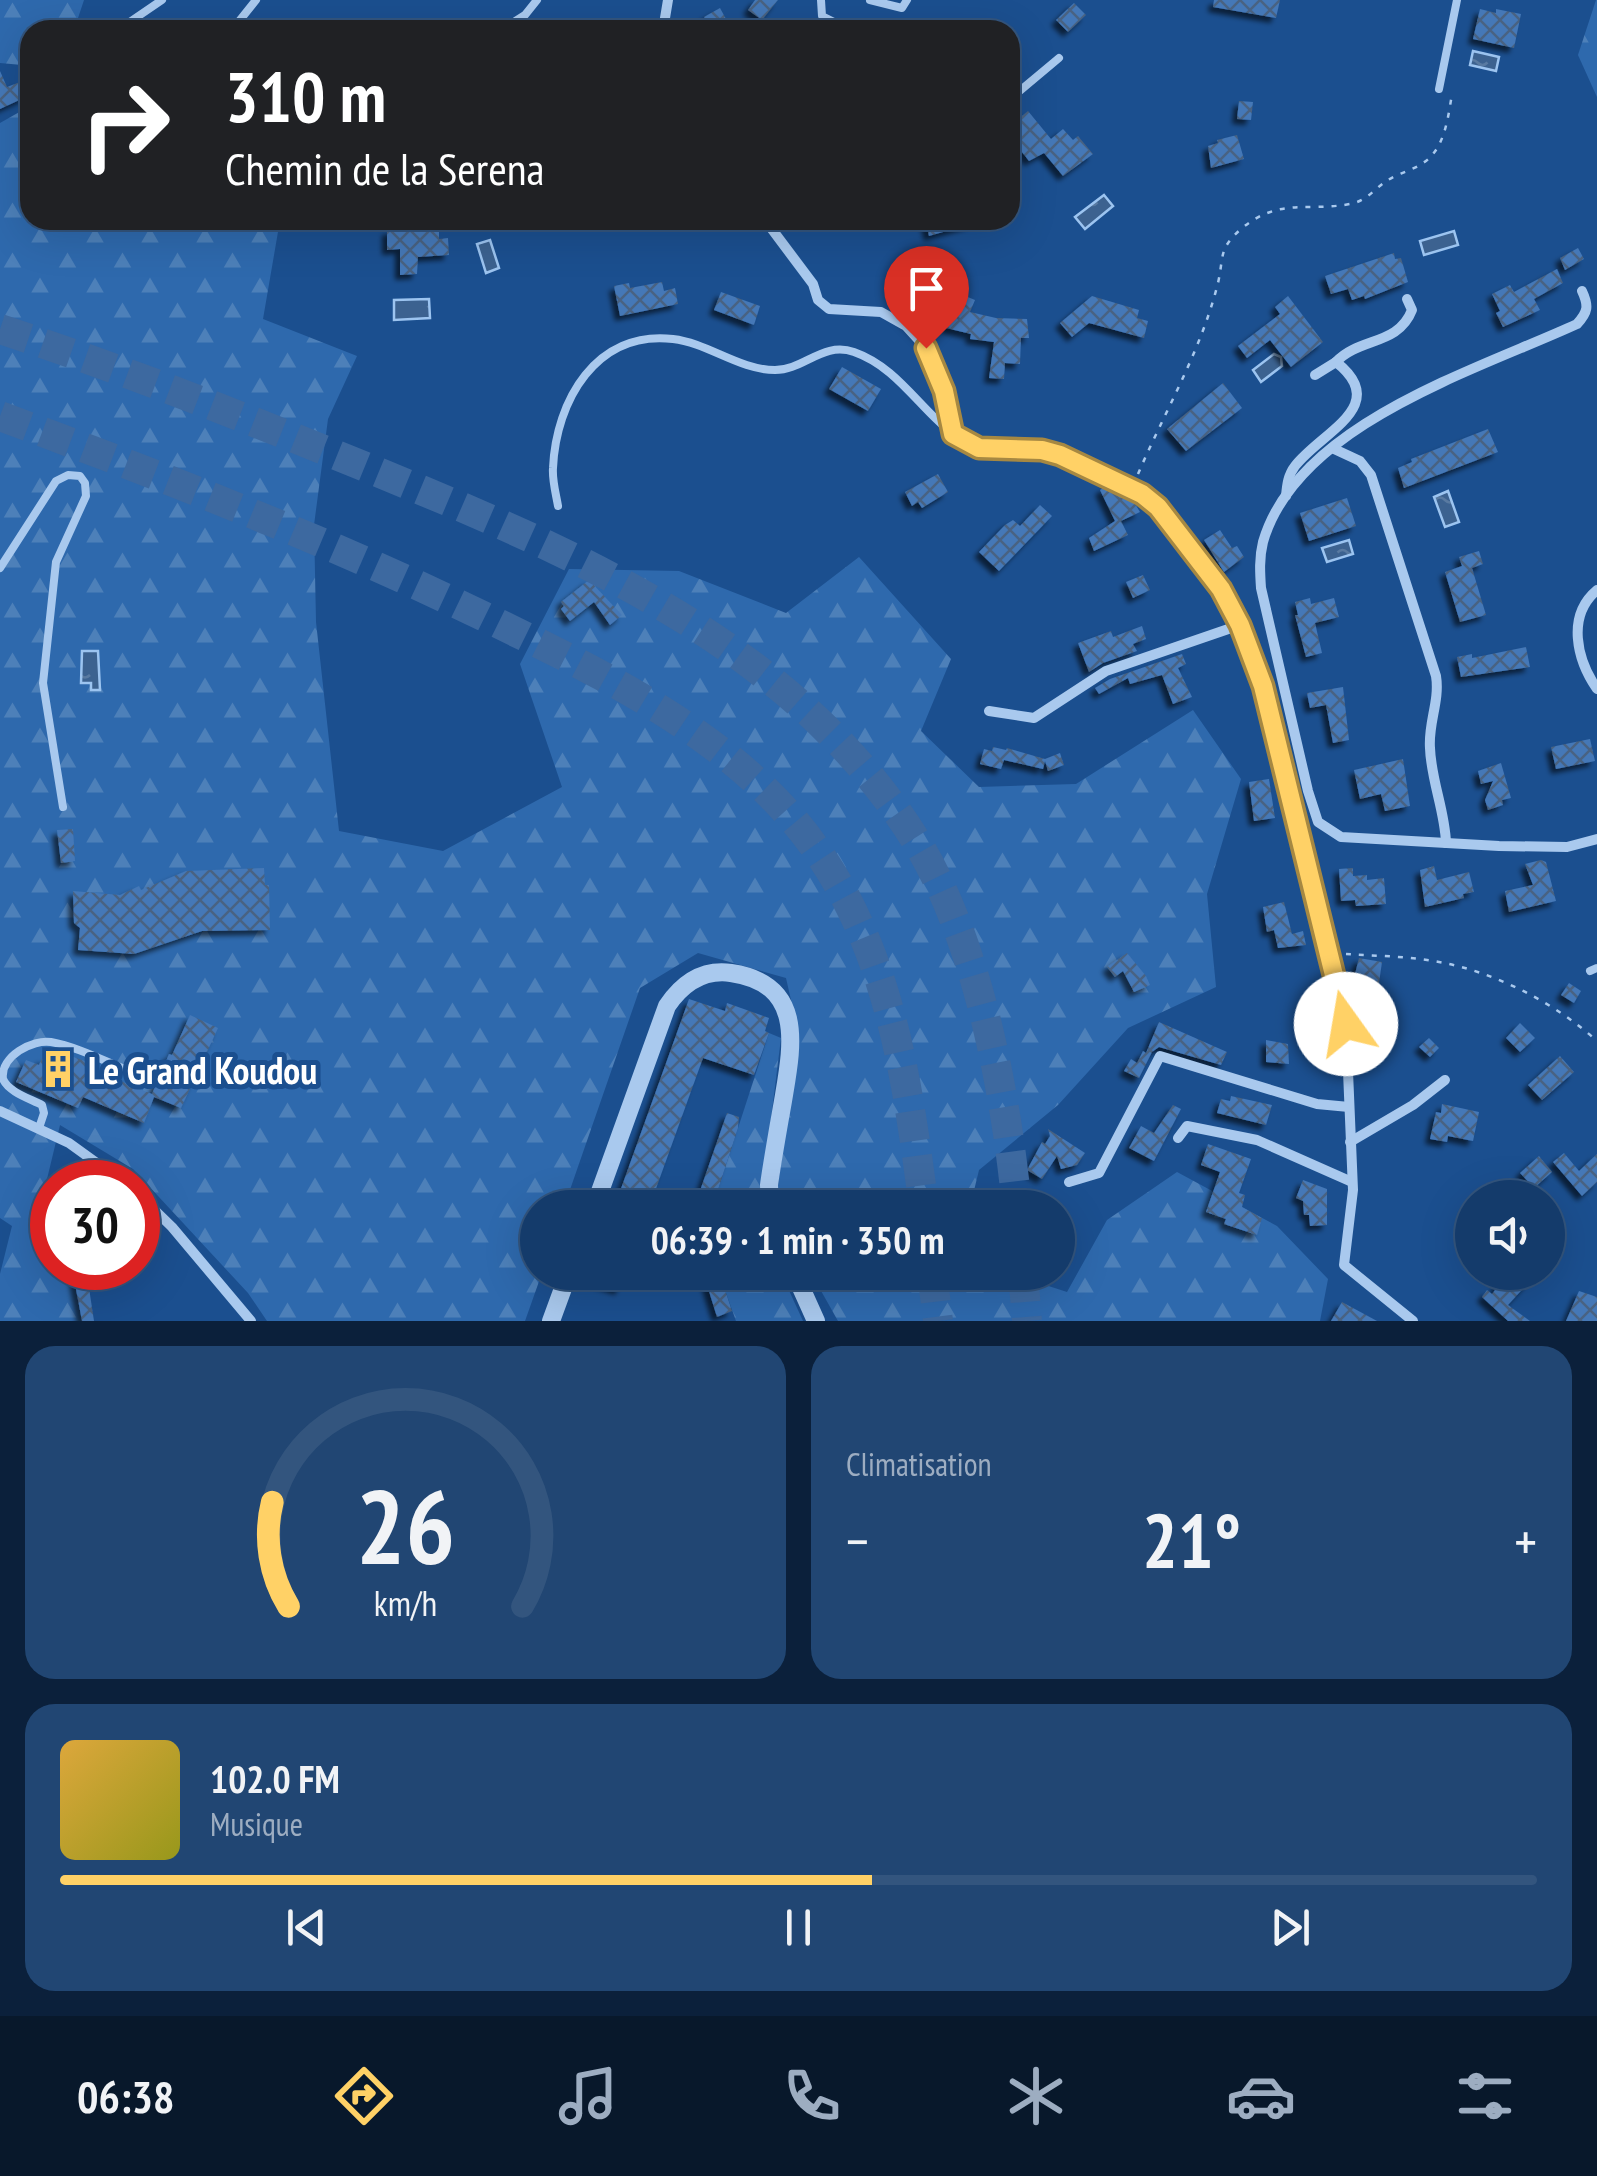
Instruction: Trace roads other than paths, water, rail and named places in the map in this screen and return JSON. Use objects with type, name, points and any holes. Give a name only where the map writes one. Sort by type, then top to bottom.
[{"type":"street","points":[[772,230],[813,284],[818,300],[829,309],[881,312],[906,326],[926,348],[944,391],[953,434],[979,448],[1042,450],[1060,455],[1132,489],[1158,507],[1221,589],[1240,625],[1263,686],[1346,1024],[1352,1182],[1344,1266],[1413,1321]]},
{"type":"street","points":[[1582,291],[1588,304],[1578,324],[1389,407],[1332,448],[1299,479],[1276,512],[1263,543],[1261,588],[1318,822],[1340,836],[1446,843],[1567,847],[1597,840]]},
{"type":"street","points":[[1316,375],[1347,351],[1394,335],[1407,323],[1412,310],[1407,299]]},
{"type":"street","points":[[1286,497],[1293,468],[1353,410],[1359,395],[1357,384],[1336,362]]},
{"type":"street","points":[[1332,448],[1360,461],[1370,476],[1436,676],[1438,698],[1429,742],[1446,843]]},
{"type":"street","points":[[1597,590],[1580,613],[1576,639],[1587,675],[1597,690]]},
{"type":"street","points":[[989,711],[1034,718],[1106,671],[1240,625]]},
{"type":"street","points":[[601,1190],[667,1006],[688,982],[723,972],[758,982],[782,1000],[788,1016],[791,1048],[769,1190]]},
{"type":"street","points":[[1069,1182],[1099,1174],[1160,1056],[1317,1104],[1349,1108]]},
{"type":"street","points":[[1350,1142],[1445,1080]]},
{"type":"street","points":[[0,1111],[69,1143],[93,1160]]},
{"type":"street","points":[[1178,1138],[1187,1126],[1257,1140],[1352,1182]]},
{"type":"street","points":[[160,1215],[252,1321]]},
{"type":"street","points":[[552,1321],[562,1290]]},
{"type":"street","points":[[802,1290],[816,1321]]},
{"type":"street","points":[[560,1296],[562,1321]]},
{"type":"lane","points":[[133,20],[162,0]]},
{"type":"lane","points":[[240,20],[256,0]]},
{"type":"lane","points":[[519,20],[537,0]]},
{"type":"lane","points":[[870,0],[902,8],[906,0]]},
{"type":"lane","points":[[1438,89],[1457,0]]},
{"type":"lane","points":[[1020,90],[1058,58]]},
{"type":"lane","points":[[558,506],[552,470],[560,426],[578,382],[602,356],[625,344],[670,338],[696,344],[752,367],[773,370],[831,348],[851,350],[872,360],[906,386],[953,434]]},
{"type":"lane","points":[[0,568],[56,481],[68,475],[80,476],[86,496],[56,562],[44,684],[63,808]]},
{"type":"lane","points":[[39,1128],[44,1114],[42,1104],[10,1088],[2,1076],[12,1055],[23,1047],[38,1041],[53,1042],[132,1072]]},
{"type":"water","points":[[1473,51],[1499,57],[1496,71],[1470,65]]},
{"type":"water","points":[[1104,195],[1113,206],[1085,229],[1075,217]]},
{"type":"water","points":[[1454,231],[1458,245],[1424,255],[1420,241]]},
{"type":"water","points":[[490,240],[499,268],[486,273],[477,244]]},
{"type":"water","points":[[429,299],[430,318],[394,320],[394,300]]},
{"type":"water","points":[[1274,354],[1281,357],[1282,366],[1261,382],[1253,370]]},
{"type":"water","points":[[1448,491],[1459,522],[1445,527],[1434,497]]},
{"type":"water","points":[[1349,540],[1353,554],[1327,562],[1322,548]]},
{"type":"water","points":[[82,651],[98,651],[100,690],[91,690],[91,683],[81,683]]},
{"type":"tunnel","points":[[0,329],[231,413],[522,534],[672,612],[742,658],[806,710],[865,770],[915,839],[956,922],[996,1066],[1015,1190]]},
{"type":"tunnel","points":[[0,416],[244,510],[483,616],[668,714],[752,777],[820,855],[864,937],[893,1024],[921,1190]]},
{"type":"tunnel","points":[[934,1290],[938,1321]]},
{"type":"tunnel","points":[[1024,1290],[1027,1321]]},
{"type":"place","name":"Le Grand Koudou","points":[[58,1069]]}]
